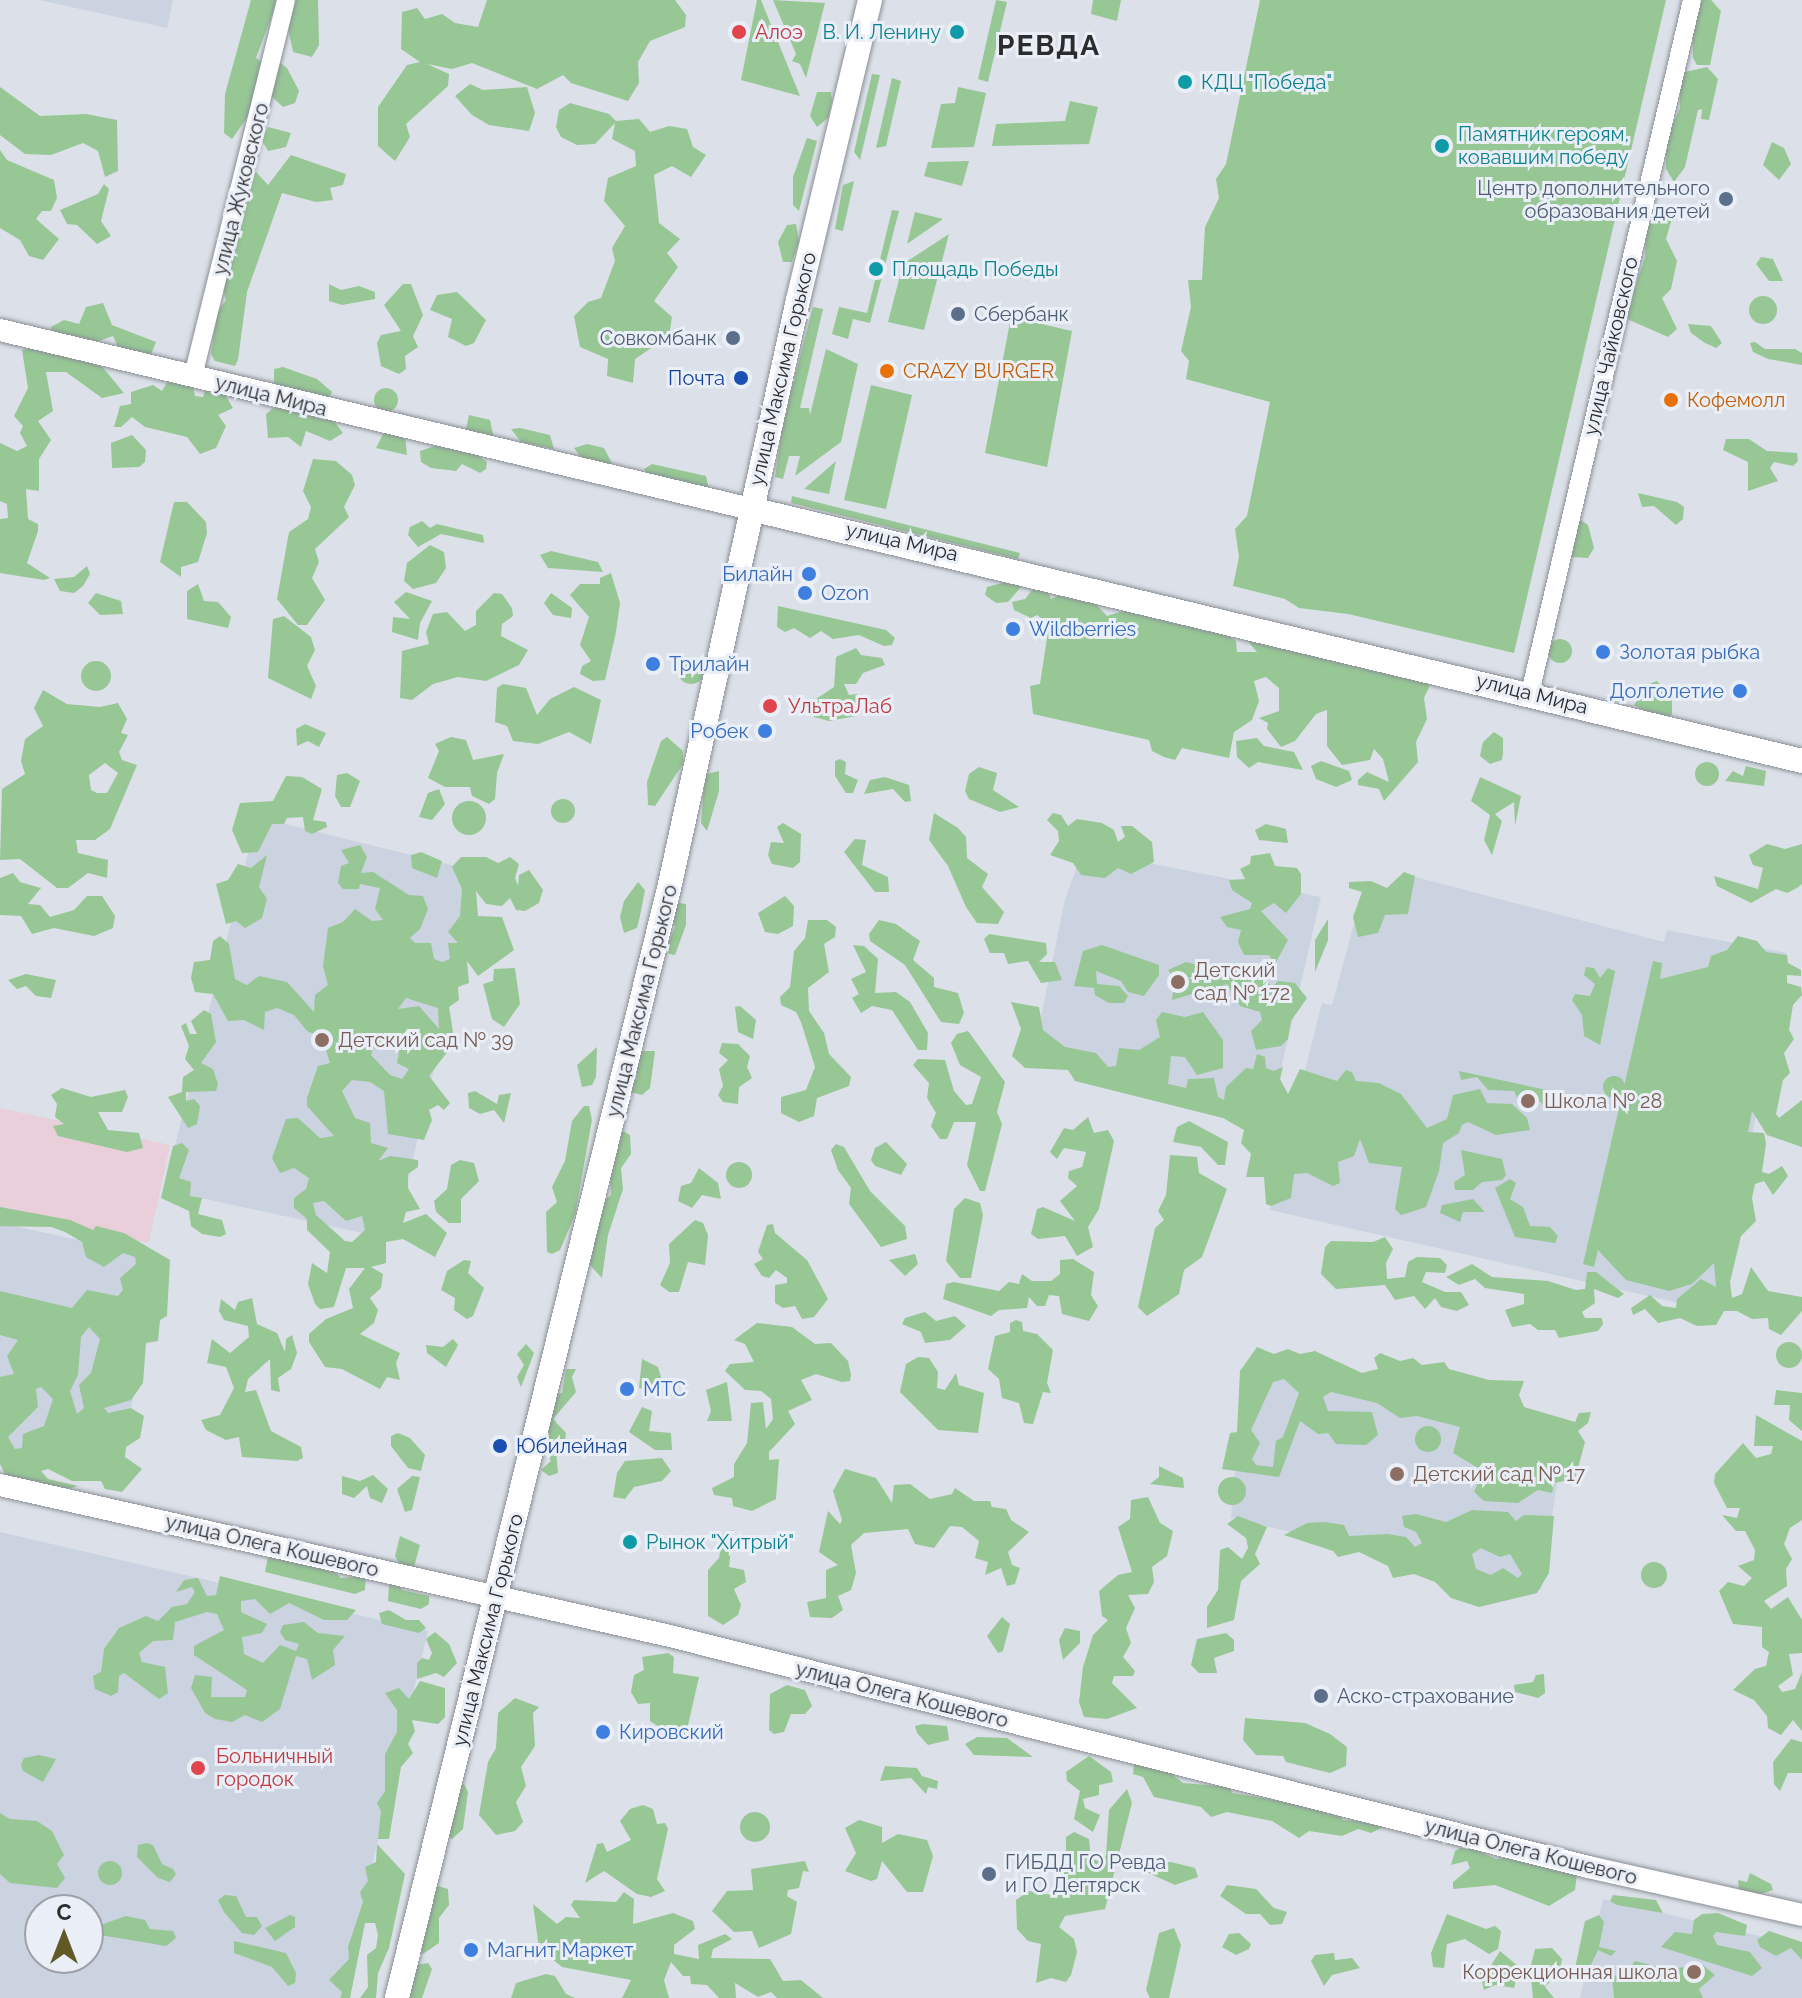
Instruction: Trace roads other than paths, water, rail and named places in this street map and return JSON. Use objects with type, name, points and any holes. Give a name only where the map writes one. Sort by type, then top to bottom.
[{"type":"main road","name":"улица Максима Горького","points":[[397,1998],[670,884],[751,509],[870,0]]},
{"type":"main road","name":"улица Мира","points":[[751,509],[1530,693],[1802,761]]},
{"type":"street","name":"улица Жуковского","points":[[193,376],[286,0]]},
{"type":"street","name":"улица Чайковского","points":[[1530,693],[1692,0]]},
{"type":"street","name":"улица Мира","points":[[0,330],[751,509]]},
{"type":"street","name":"улица Олега Кошевого","points":[[0,1485],[495,1597],[1802,1915]]},
{"type":"place","name":"Алоэ","points":[[739,32]]},
{"type":"place","name":"В. И. Ленину","points":[[957,32]]},
{"type":"place","name":"КДЦ \"Победа\"","points":[[1185,82]]},
{"type":"place","name":"Памятник героям, ковавшим победу","points":[[1442,146]]},
{"type":"place","name":"Центр дополнительного образования детей","points":[[1726,199]]},
{"type":"place","name":"Площадь Победы","points":[[876,269]]},
{"type":"place","name":"Сбербанк","points":[[958,314]]},
{"type":"place","name":"Совкомбанк","points":[[733,338]]},
{"type":"place","name":"CRAZY BURGER","points":[[887,371]]},
{"type":"place","name":"Почта","points":[[741,378]]},
{"type":"place","name":"Кофемолл","points":[[1671,400]]},
{"type":"place","name":"Билайн","points":[[809,574]]},
{"type":"place","name":"Ozon","points":[[805,593]]},
{"type":"place","name":"Wildberries","points":[[1013,629]]},
{"type":"place","name":"Золотая рыбка","points":[[1603,652]]},
{"type":"place","name":"Трилайн","points":[[653,664]]},
{"type":"place","name":"Долголетие","points":[[1740,691]]},
{"type":"place","name":"УльтраЛаб","points":[[770,706]]},
{"type":"place","name":"Робек","points":[[765,731]]},
{"type":"place","name":"Детский сад № 172","points":[[1178,982]]},
{"type":"place","name":"Детский сад № 39","points":[[322,1040]]},
{"type":"place","name":"Школа № 28","points":[[1528,1101]]},
{"type":"place","name":"МТС","points":[[627,1389]]},
{"type":"place","name":"Юбилейная","points":[[500,1446]]},
{"type":"place","name":"Детский сад № 17","points":[[1397,1474]]},
{"type":"place","name":"Рынок \"Хитрый\"","points":[[630,1542]]},
{"type":"place","name":"Аско-страхование","points":[[1321,1696]]},
{"type":"place","name":"Кировский","points":[[603,1732]]},
{"type":"place","name":"Больничный городок","points":[[198,1768]]},
{"type":"place","name":"ГИБДД ГО Ревда и ГО Дегтярск","points":[[989,1874]]},
{"type":"place","name":"Магнит Маркет","points":[[471,1950]]},
{"type":"place","name":"Коррекционная школа","points":[[1694,1972]]},
{"type":"district","name":"РЕВДА","points":[[1049,46]]}]
